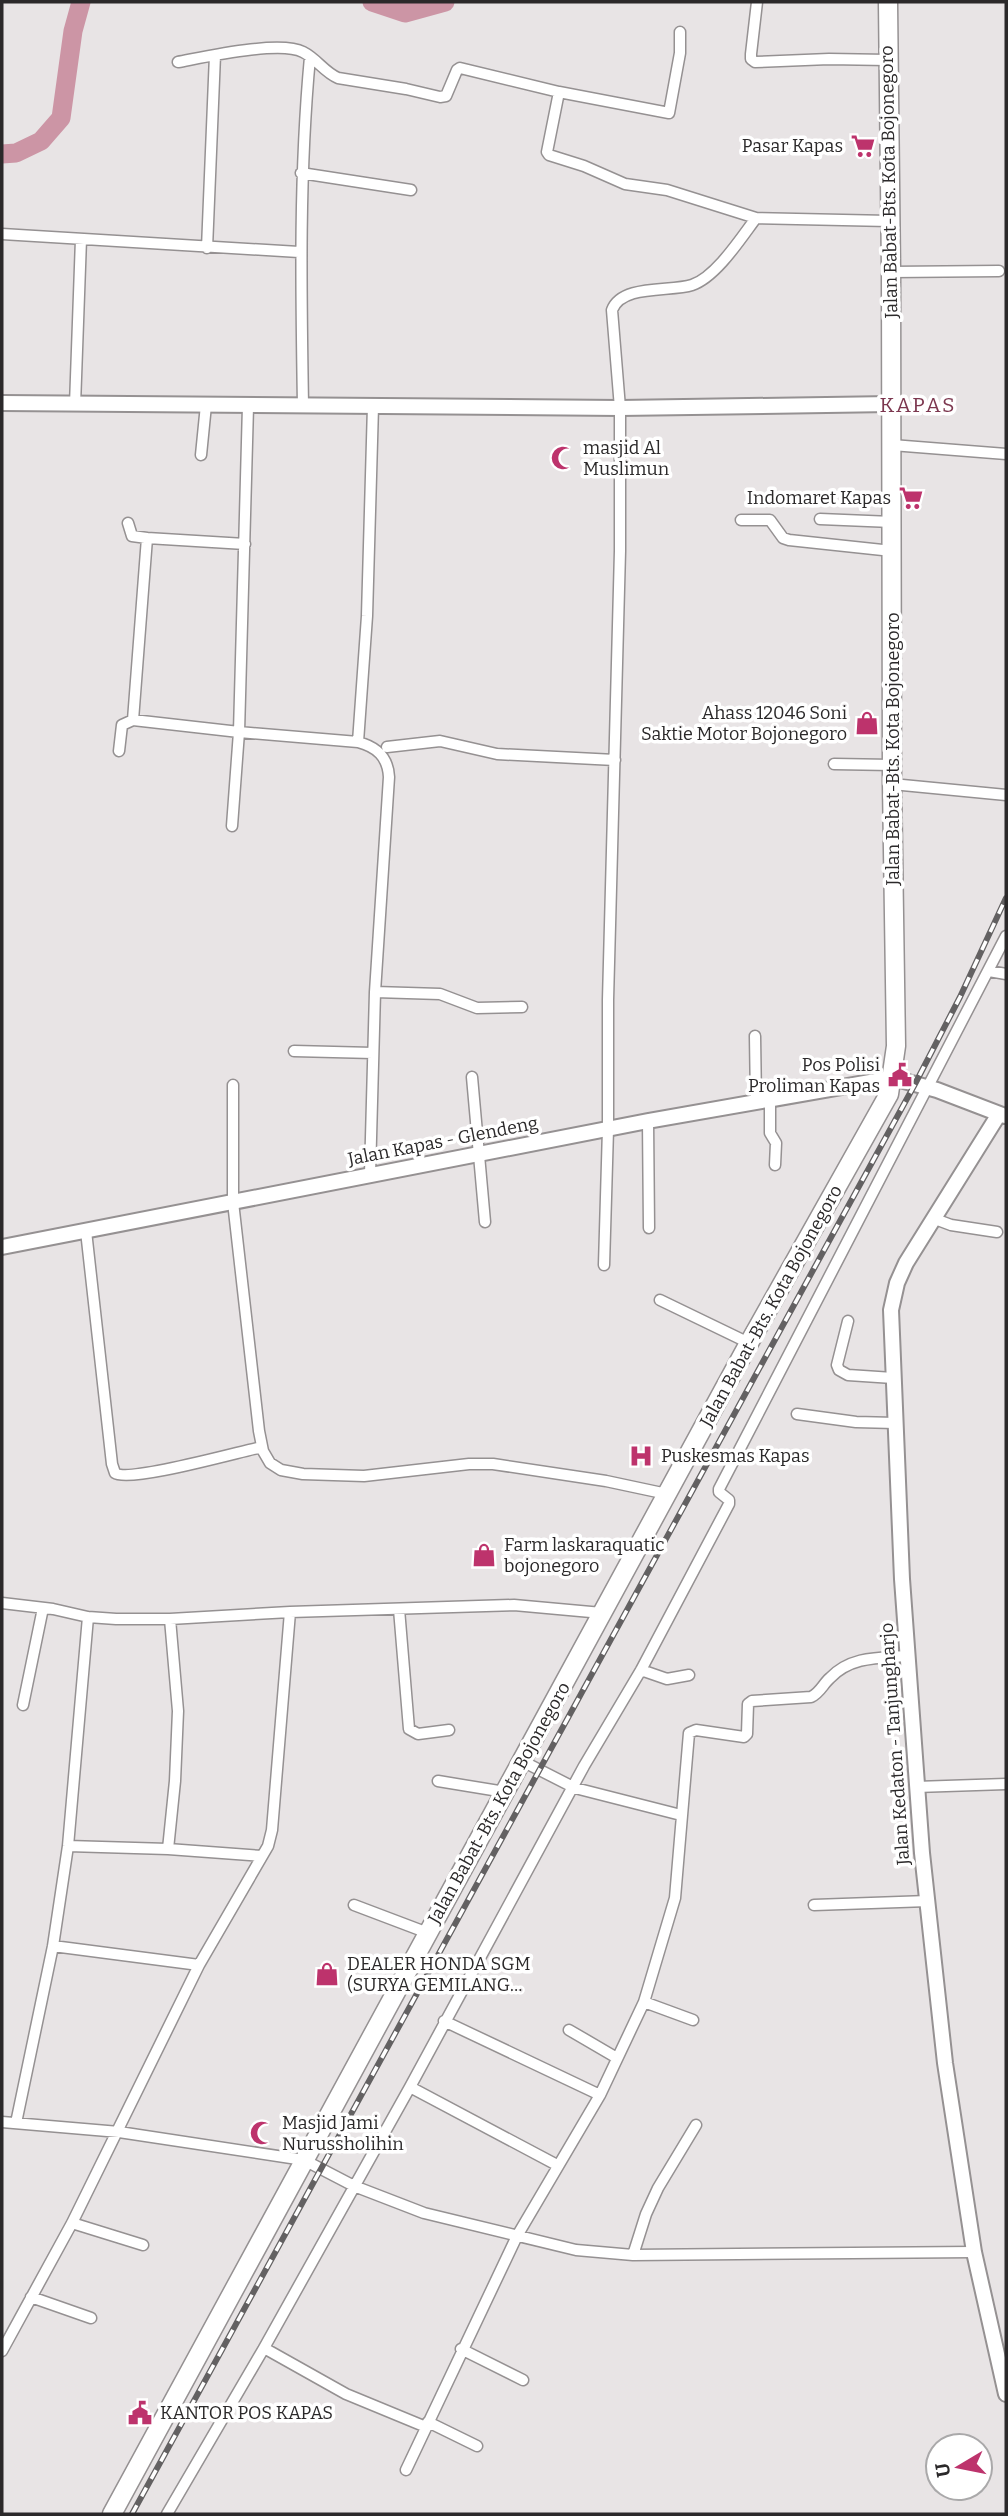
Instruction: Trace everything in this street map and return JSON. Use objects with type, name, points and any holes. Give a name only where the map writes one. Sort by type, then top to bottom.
[{"type":"highway","name":"Jalan Babat-Bts. Kota Bojonegoro","points":[[112,2514],[749,1343],[882,1108],[893,1078],[896,1046],[888,2]]},
{"type":"street","points":[[757,2],[751,54],[755,62],[888,60]]},
{"type":"street","points":[[178,62],[215,55],[285,48],[297,50],[310,57],[327,74],[338,78],[440,97],[446,96],[459,68],[559,92],[669,113],[680,53],[680,32]]},
{"type":"street","points":[[207,248],[215,55]]},
{"type":"street","points":[[303,405],[299,253],[301,173],[310,57]]},
{"type":"street","points":[[559,92],[547,152],[549,155],[584,166],[625,184],[667,190],[756,218],[889,220]]},
{"type":"street","points":[[301,173],[411,190]]},
{"type":"street","points":[[604,1265],[620,551],[620,408],[612,310],[615,303],[624,297],[694,285],[723,261],[756,218]]},
{"type":"street","points":[[2,234],[299,253]]},
{"type":"street","points":[[75,405],[81,239]]},
{"type":"street","points":[[891,272],[999,271]]},
{"type":"street","points":[[2,403],[620,408],[891,404]]},
{"type":"street","points":[[201,455],[206,405]]},
{"type":"street","points":[[232,826],[239,732],[248,406]]},
{"type":"street","points":[[363,744],[373,406]]},
{"type":"street","points":[[892,445],[1006,454]]},
{"type":"street","points":[[820,519],[892,522]]},
{"type":"street","points":[[741,520],[770,520],[783,538],[789,540],[892,551]]},
{"type":"street","points":[[128,523],[132,536],[245,544]]},
{"type":"street","points":[[133,720],[147,538]]},
{"type":"street","points":[[119,751],[122,725],[133,720],[387,747],[440,741],[497,754],[615,760]]},
{"type":"street","points":[[363,744],[378,751],[388,765]]},
{"type":"street","points":[[370,1174],[375,992],[388,765],[391,754],[387,747]]},
{"type":"street","points":[[834,764],[892,765]]},
{"type":"street","points":[[892,784],[1006,795]]},
{"type":"street","points":[[167,2514],[264,2348],[575,1788],[584,1766],[641,1670],[729,1504],[729,1500],[719,1489],[1006,936]]},
{"type":"street","points":[[989,971],[1006,974]]},
{"type":"street","points":[[375,992],[440,994],[477,1008],[522,1007]]},
{"type":"street","points":[[755,1036],[763,1101],[770,1133],[776,1143],[775,1165]]},
{"type":"street","points":[[294,1051],[373,1053]]},
{"type":"street","points":[[472,1077],[485,1222]]},
{"type":"street","points":[[893,1078],[929,1087],[1003,1115]]},
{"type":"street","name":"Jalan Kapas - Glendeng","points":[[2,1247],[648,1121],[893,1078]]},
{"type":"street","points":[[233,1085],[233,1202],[262,1447],[266,1458],[273,1465],[281,1470],[303,1474],[376,1475],[459,1465],[493,1464],[606,1481],[667,1494]]},
{"type":"street","name":"Jalan Kedaton - Tanjungharjo","points":[[1003,1115],[906,1263],[897,1283],[891,1310],[907,1656],[916,1787],[945,2063],[974,2252],[1006,2394]]},
{"type":"street","points":[[648,1121],[649,1228]]},
{"type":"street","points":[[935,1219],[951,1225],[997,1232]]},
{"type":"street","points":[[86,1231],[115,1473],[125,1476],[153,1472],[262,1447]]},
{"type":"street","points":[[660,1300],[749,1343]]},
{"type":"street","points":[[848,1321],[837,1365],[839,1370],[848,1375],[893,1378]]},
{"type":"street","points":[[797,1414],[856,1422],[895,1423]]},
{"type":"street","points":[[2,1602],[88,1617],[170,1619],[290,1612],[538,1605],[602,1613]]},
{"type":"street","points":[[23,1705],[43,1608]]},
{"type":"street","points":[[398,1608],[409,1729],[418,1734],[449,1730]]},
{"type":"street","points":[[2,2351],[119,2132],[199,1965],[262,1856],[272,1830],[290,1612]]},
{"type":"street","points":[[16,2123],[53,1946],[68,1846],[88,1617]]},
{"type":"street","points":[[168,1849],[175,1781],[177,1711],[170,1619]]},
{"type":"street","points":[[406,2470],[461,2349],[517,2236],[556,2165],[600,2095],[644,2001],[675,1898],[690,1732],[698,1730],[744,1737],[747,1734],[748,1706],[751,1701],[811,1697],[816,1695],[831,1676],[858,1659],[907,1656]]},
{"type":"street","points":[[641,1670],[667,1679],[689,1675]]},
{"type":"street","points":[[522,1761],[575,1788],[681,1815]]},
{"type":"street","points":[[438,1782],[505,1792]]},
{"type":"street","points":[[916,1787],[1006,1784]]},
{"type":"street","points":[[68,1846],[168,1849],[262,1856]]},
{"type":"street","points":[[814,1906],[928,1901]]},
{"type":"street","points":[[354,1905],[428,1933]]},
{"type":"street","points":[[53,1946],[199,1965]]},
{"type":"street","points":[[644,2001],[694,2020]]},
{"type":"street","points":[[444,2021],[600,2095]]},
{"type":"street","points":[[569,2030],[617,2058]]},
{"type":"street","points":[[410,2087],[556,2165]]},
{"type":"street","points":[[3,2125],[16,2123],[119,2132],[304,2160],[354,2186],[424,2213],[576,2250],[633,2255],[974,2252]]},
{"type":"street","points":[[633,2255],[646,2214],[658,2188],[696,2125]]},
{"type":"street","points":[[72,2223],[143,2245]]},
{"type":"street","points":[[31,2297],[91,2318]]},
{"type":"street","points":[[264,2348],[346,2394],[477,2446]]},
{"type":"street","points":[[461,2349],[523,2380]]},
{"type":"waterway","points":[[2,154],[16,153],[41,141],[61,118],[73,31],[81,2]]},
{"type":"waterway","points":[[372,2],[405,13],[445,2]]},
{"type":"railway","points":[[132,2514],[915,1084],[960,997],[1006,898]]},
{"type":"place","name":"Pasar Kapas","points":[[863,146]]},
{"type":"place","name":"masjid Al Muslimun","points":[[563,458]]},
{"type":"place","name":"Indomaret Kapas","points":[[911,498]]},
{"type":"place","name":"Ahass 12046 Soni Saktie Motor Bojonegoro","points":[[867,723]]},
{"type":"place","name":"Pos Polisi Proliman Kapas","points":[[900,1075]]},
{"type":"place","name":"Puskesmas Kapas","points":[[641,1456]]},
{"type":"place","name":"Farm laskaraquatic bojonegoro","points":[[484,1555]]},
{"type":"place","name":"DEALER HONDA SGM (SURYA GEMILANG…","points":[[327,1974]]},
{"type":"place","name":"Masjid Jami Nurussholihin","points":[[262,2133]]},
{"type":"place","name":"KANTOR POS KAPAS","points":[[140,2413]]},
{"type":"district","name":"KAPAS","points":[[918,405]]}]
